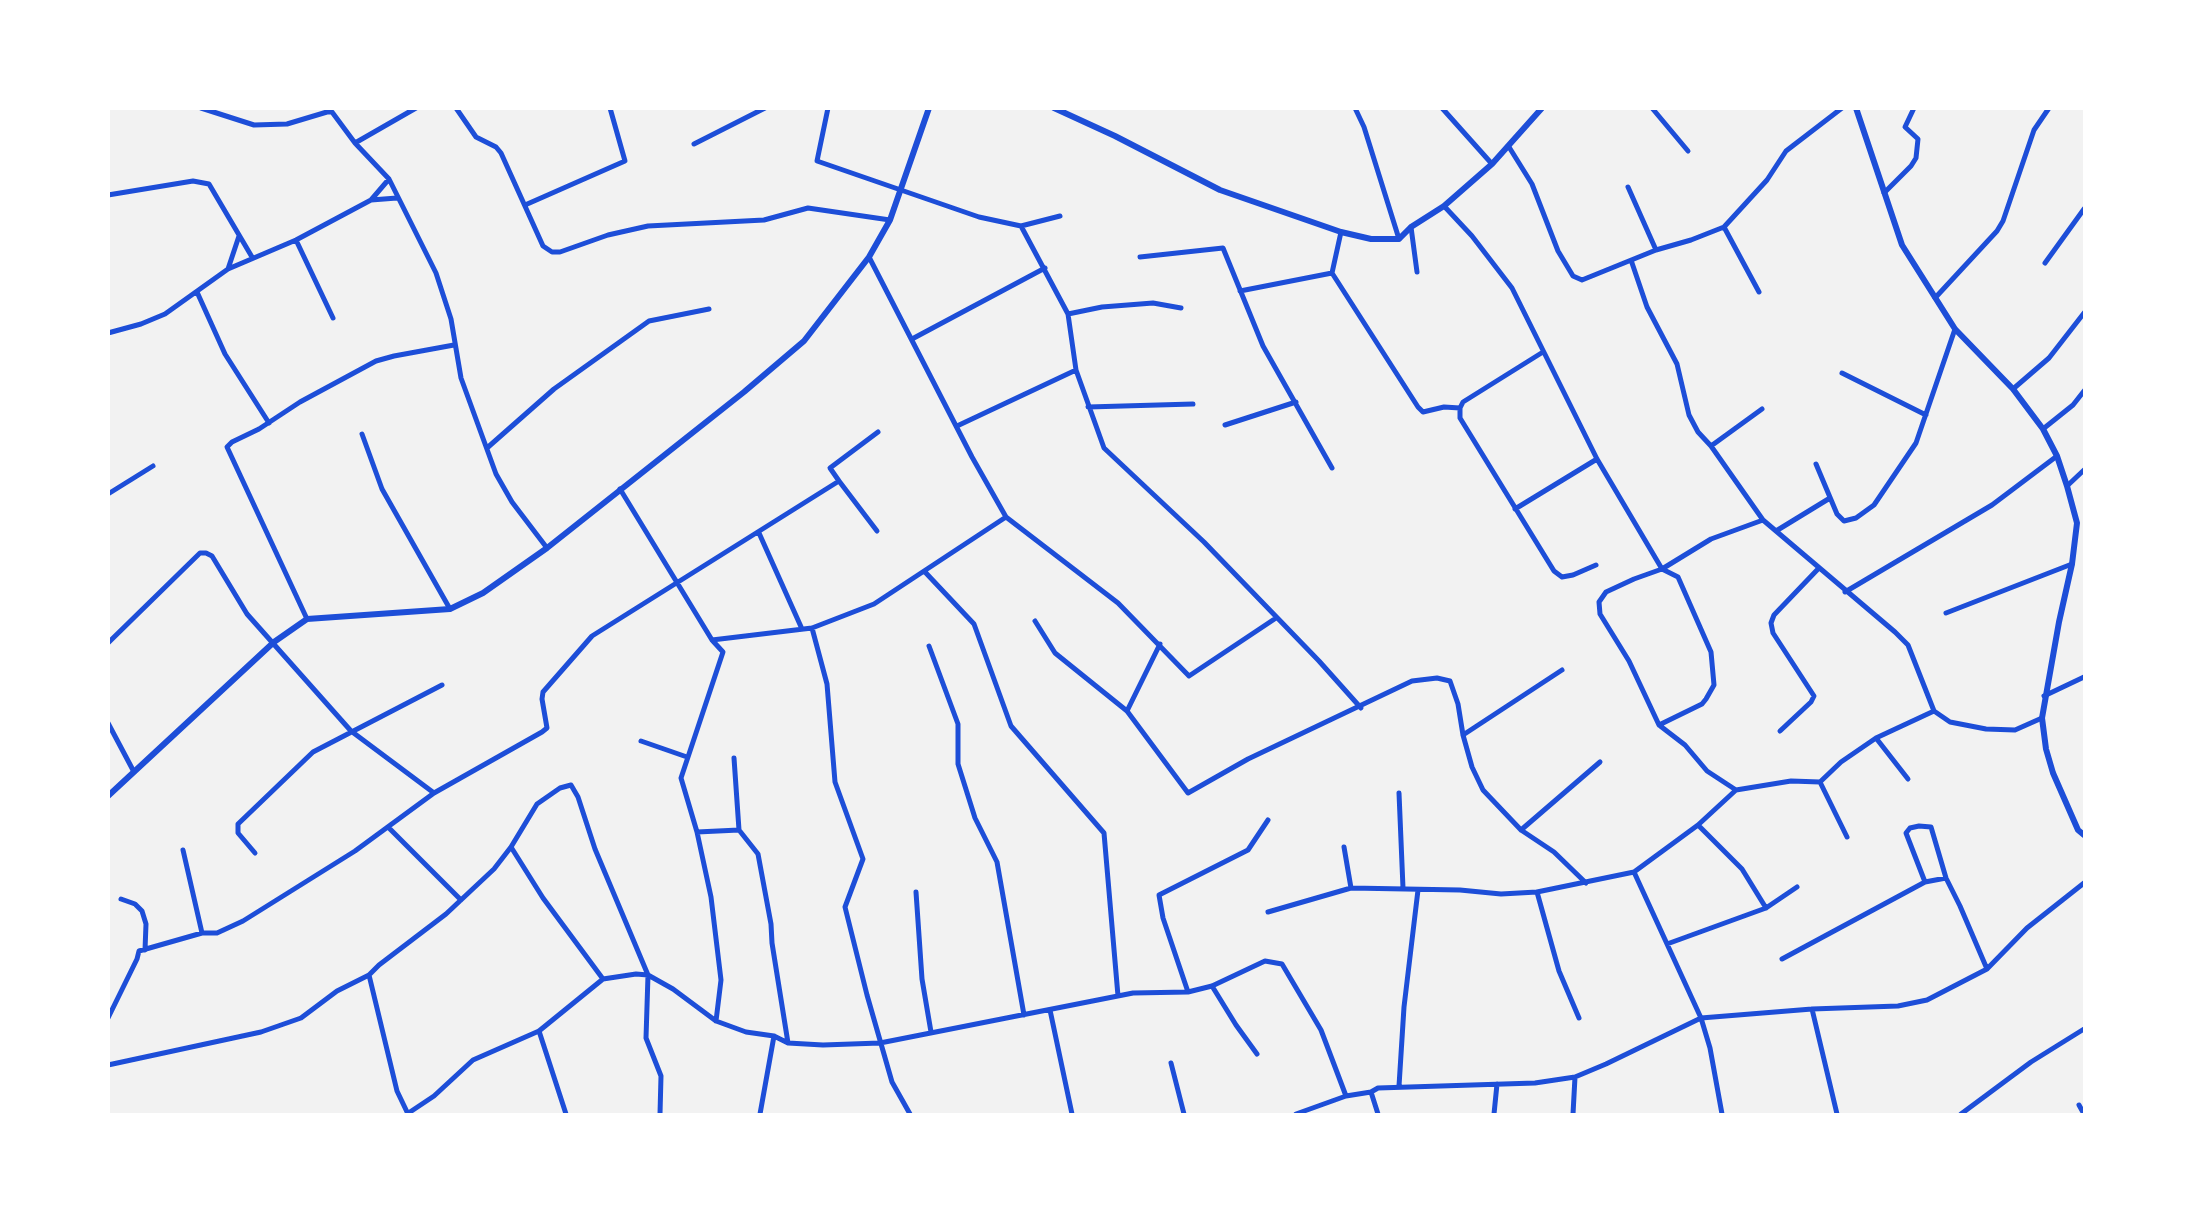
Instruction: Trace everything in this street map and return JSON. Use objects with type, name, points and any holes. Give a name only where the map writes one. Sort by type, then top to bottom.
[{"type":"street","points":[[201,108],[254,125],[287,124],[318,111],[327,111],[336,115],[355,143],[389,179],[436,273],[451,319],[461,377],[496,474],[547,548]]},
{"type":"street","points":[[355,143],[416,108]]},
{"type":"street","points":[[456,108],[476,138],[496,147],[543,246],[552,252],[648,226],[764,220],[808,208],[890,220]]},
{"type":"street","points":[[524,205],[625,161],[610,108]]},
{"type":"street","points":[[694,144],[765,108]]},
{"type":"street","points":[[828,108],[817,161],[979,217],[1021,226],[1059,216]]},
{"type":"street","points":[[108,796],[274,642],[307,619],[450,609],[494,587],[744,393],[804,341],[869,257],[890,220],[929,108]]},
{"type":"street","points":[[1054,108],[1220,190],[1341,232],[1371,239],[1399,239],[1411,227],[1444,206],[1492,164],[1542,108]]},
{"type":"street","points":[[1355,108],[1364,127],[1399,239]]},
{"type":"street","points":[[1442,108],[1492,164]]},
{"type":"street","points":[[1652,108],[1688,151]]},
{"type":"street","points":[[1509,147],[1532,184],[1558,251],[1573,276],[1582,280],[1656,250],[1724,227],[1767,180],[1786,151],[1842,108]]},
{"type":"street","points":[[1856,108],[1902,245],[1955,329],[2012,389],[2043,429],[2057,456],[2081,522],[2044,696],[2042,718],[2046,749],[2053,773],[2078,830],[2084,835]]},
{"type":"street","points":[[1884,193],[1916,159],[1918,139],[1905,127],[1914,108]]},
{"type":"street","points":[[1935,298],[1993,236],[2003,221],[2034,130],[2049,108]]},
{"type":"street","points":[[108,333],[165,314],[228,269],[296,240],[371,200],[389,179]]},
{"type":"street","points":[[108,195],[200,181],[209,184],[252,257]]},
{"type":"street","points":[[1628,187],[1656,250]]},
{"type":"street","points":[[371,200],[397,198]]},
{"type":"street","points":[[1444,206],[1472,236],[1512,288],[1597,460],[1662,569],[1678,577],[1711,652],[1714,685],[1702,704],[1659,725]]},
{"type":"street","points":[[2045,263],[2084,209]]},
{"type":"street","points":[[1021,226],[1069,314],[1076,370],[1104,448],[1204,542],[1361,708]]},
{"type":"street","points":[[1411,227],[1417,272]]},
{"type":"street","points":[[1724,227],[1759,292]]},
{"type":"street","points":[[1341,232],[1332,273],[1418,407],[1423,412],[1444,407],[1460,408]]},
{"type":"street","points":[[228,269],[239,236]]},
{"type":"street","points":[[296,240],[333,318]]},
{"type":"street","points":[[1140,257],[1223,248],[1263,346],[1332,468]]},
{"type":"street","points":[[869,257],[1006,517],[1118,603],[1188,676],[1276,618]]},
{"type":"street","points":[[1631,260],[1647,307],[1677,364],[1689,415],[1698,432],[1711,446],[1763,520],[1908,646],[1934,711],[1950,722],[1986,729],[2015,730],[2042,718]]},
{"type":"street","points":[[912,339],[1045,268]]},
{"type":"street","points":[[1240,291],[1332,273]]},
{"type":"street","points":[[197,292],[225,354],[269,423]]},
{"type":"street","points":[[1069,314],[1102,307],[1153,303],[1181,308]]},
{"type":"street","points":[[486,449],[554,388],[649,321],[709,309]]},
{"type":"street","points":[[2012,389],[2049,358],[2084,313]]},
{"type":"street","points":[[1816,464],[1837,514],[1844,520],[1856,518],[1874,505],[1916,443],[1955,329]]},
{"type":"street","points":[[307,619],[227,447],[309,397],[376,361],[454,345]]},
{"type":"street","points":[[1544,352],[1463,402],[1460,418],[1554,571],[1562,577],[1595,565]]},
{"type":"street","points":[[957,426],[1076,370]]},
{"type":"street","points":[[1842,373],[1926,415]]},
{"type":"street","points":[[2043,429],[2073,405],[2084,391]]},
{"type":"street","points":[[1226,425],[1296,402]]},
{"type":"street","points":[[1088,407],[1194,404]]},
{"type":"street","points":[[1711,446],[1762,410]]},
{"type":"street","points":[[877,531],[830,468],[878,432]]},
{"type":"street","points":[[362,434],[382,489],[450,609]]},
{"type":"street","points":[[1845,592],[1992,505],[2057,456]]},
{"type":"street","points":[[1515,509],[1597,460]]},
{"type":"street","points":[[108,494],[153,466]]},
{"type":"street","points":[[2067,486],[2084,470]]},
{"type":"street","points":[[108,1017],[137,959],[138,951],[202,933],[217,933],[243,920],[301,886],[435,793],[542,733],[547,728],[543,692],[582,645],[623,615],[839,481]]},
{"type":"street","points":[[620,489],[712,640],[723,652],[681,778],[697,831],[711,897],[721,980],[716,1021]]},
{"type":"street","points":[[1776,531],[1830,498]]},
{"type":"street","points":[[712,640],[812,628],[874,604],[1006,517]]},
{"type":"street","points":[[1736,790],[1707,771],[1685,745],[1659,725],[1629,661],[1600,614],[1599,602],[1606,592],[1662,569],[1711,539],[1763,520]]},
{"type":"street","points":[[759,533],[802,629]]},
{"type":"street","points":[[108,643],[200,553],[206,553],[212,556],[247,614],[351,731],[435,793]]},
{"type":"street","points":[[1946,613],[2072,564]]},
{"type":"street","points":[[1780,732],[1814,696],[1773,633],[1771,623],[1774,615],[1818,569]]},
{"type":"street","points":[[925,572],[974,624],[1011,726],[1104,833],[1118,996]]},
{"type":"street","points":[[1035,621],[1055,653],[1127,711],[1188,793],[1248,759],[1361,708],[1412,681],[1437,678],[1450,681],[1472,767],[1483,790],[1521,830],[1554,852],[1586,883]]},
{"type":"street","points":[[812,628],[827,684],[835,782],[863,859],[845,907],[892,1082],[910,1115]]},
{"type":"street","points":[[1127,711],[1160,644]]},
{"type":"street","points":[[929,646],[958,724],[958,764],[971,804],[997,862],[1024,1015]]},
{"type":"street","points":[[1463,735],[1562,670]]},
{"type":"street","points":[[2044,696],[2084,677]]},
{"type":"street","points":[[256,853],[238,833],[238,824],[313,752],[442,685]]},
{"type":"street","points":[[1268,912],[1351,888],[1501,894],[1537,892],[1634,872],[1698,825],[1736,790],[1791,781],[1820,782],[1841,762],[1876,738],[1934,711]]},
{"type":"street","points":[[108,723],[134,772]]},
{"type":"street","points":[[1876,738],[1908,779]]},
{"type":"street","points":[[641,741],[687,757]]},
{"type":"street","points":[[734,758],[739,830],[758,854],[788,1043]]},
{"type":"street","points":[[1521,830],[1600,762]]},
{"type":"street","points":[[1820,782],[1847,837]]},
{"type":"street","points":[[108,1065],[276,1028],[301,1018],[337,991],[369,975],[461,900],[494,869],[537,804],[560,788],[571,785],[648,975],[646,1038],[661,1076],[660,1115]]},
{"type":"street","points":[[1399,793],[1403,888]]},
{"type":"street","points":[[1188,992],[1158,895],[1248,850],[1268,820]]},
{"type":"street","points":[[1698,825],[1742,869],[1766,908]]},
{"type":"street","points":[[387,827],[461,900]]},
{"type":"street","points":[[1925,882],[1907,839],[1906,833],[1910,828],[1931,827],[1946,878],[1987,969]]},
{"type":"street","points":[[697,831],[739,830]]},
{"type":"street","points":[[511,847],[603,979]]},
{"type":"street","points":[[1344,847],[1351,888]]},
{"type":"street","points":[[183,850],[202,933]]},
{"type":"street","points":[[1634,872],[1701,1018],[1710,1048],[1721,1115]]},
{"type":"street","points":[[1782,959],[1925,882],[1946,878]]},
{"type":"street","points":[[1296,1115],[1346,1096],[1371,1092],[1378,1088],[1535,1083],[1575,1077],[1701,1018],[1812,1009],[1898,1006],[1927,1000],[1987,969],[2027,928],[2084,883]]},
{"type":"street","points":[[1667,944],[1766,908],[1797,887]]},
{"type":"street","points":[[1399,1086],[1404,1007],[1418,890]]},
{"type":"street","points":[[916,892],[922,979],[931,1032]]},
{"type":"street","points":[[1537,892],[1559,971],[1579,1018]]},
{"type":"street","points":[[121,899],[135,904],[142,911],[146,924],[145,950]]},
{"type":"street","points":[[369,975],[397,1091],[407,1114],[434,1096],[473,1060],[539,1031],[603,979],[648,975],[673,989],[716,1021],[746,1032],[774,1036],[788,1043],[880,1043],[1142,992],[1188,992],[1212,986],[1265,961],[1282,964],[1321,1030],[1346,1096]]},
{"type":"street","points":[[1212,986],[1257,1054]]},
{"type":"street","points":[[1812,1009],[1837,1115]]},
{"type":"street","points":[[1050,1010],[1072,1115]]},
{"type":"street","points":[[1961,1115],[2031,1062],[2084,1028]]},
{"type":"street","points":[[539,1031],[566,1115]]},
{"type":"street","points":[[760,1115],[774,1036]]},
{"type":"street","points":[[1171,1063],[1184,1115]]},
{"type":"street","points":[[1573,1115],[1575,1077]]},
{"type":"street","points":[[1494,1115],[1497,1084]]},
{"type":"street","points":[[1371,1092],[1378,1115]]},
{"type":"street","points":[[2079,1105],[2084,1115]]}]
